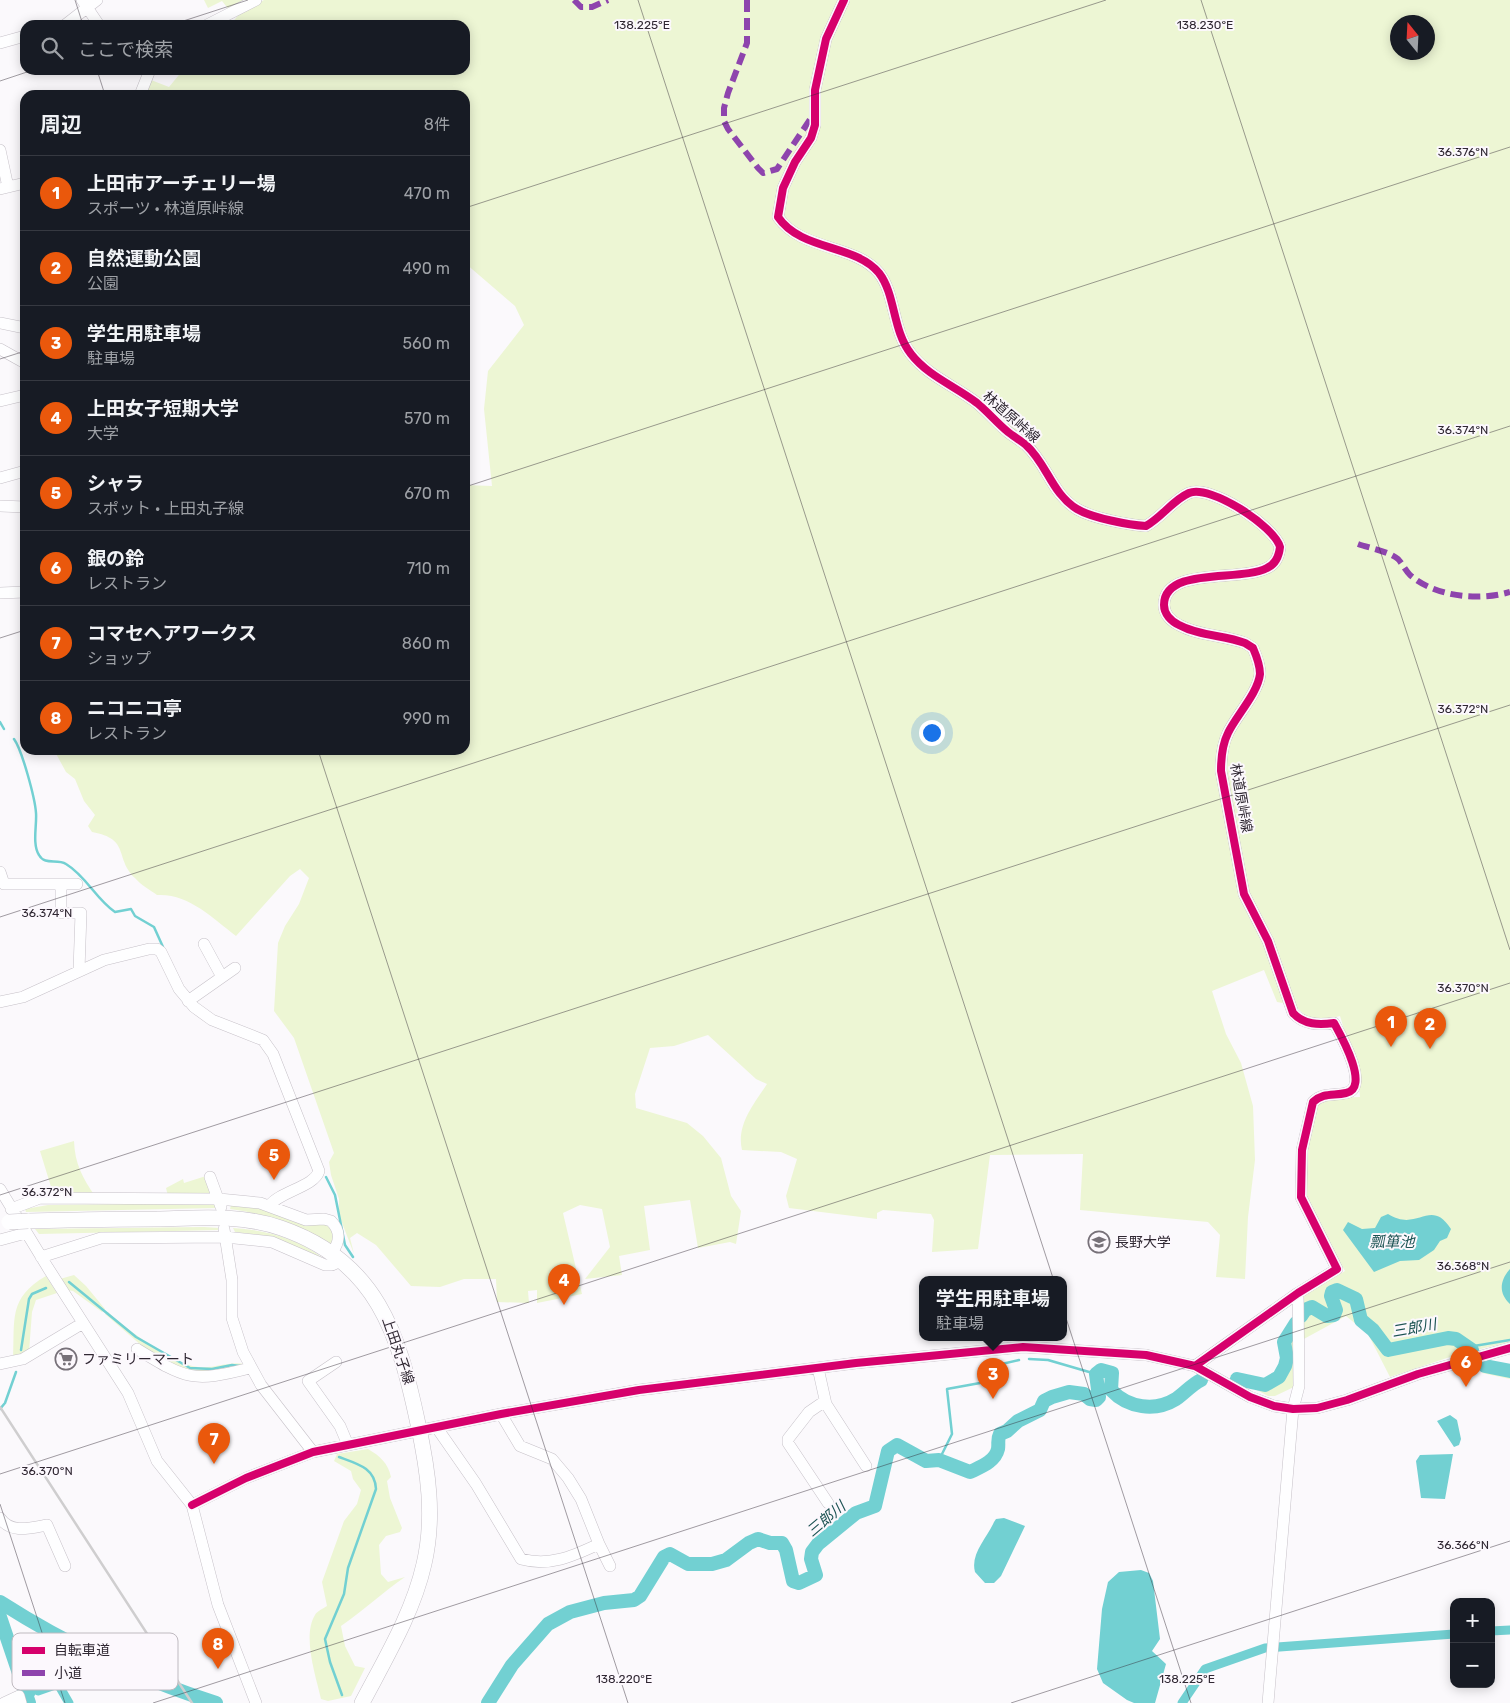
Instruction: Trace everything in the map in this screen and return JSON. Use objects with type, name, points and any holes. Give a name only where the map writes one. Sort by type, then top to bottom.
[{"type":"main road","name":"上田丸子線","points":[[7,1218],[27,1227],[237,1219],[279,1227],[301,1236],[336,1257],[373,1296],[391,1325],[408,1377],[420,1431],[430,1506],[424,1564],[410,1607],[362,1703]]},
{"type":"street","points":[[217,20],[256,0]]},
{"type":"street","name":"林道原峠線","points":[[844,0],[826,39],[815,90],[815,125],[811,138],[795,162],[783,188],[778,217],[784,226],[812,242],[868,264],[880,274],[900,337],[910,353],[924,368],[977,403],[1007,431],[1025,444],[1038,458],[1058,494],[1078,510],[1123,524],[1146,526],[1189,493],[1202,491],[1255,518],[1279,541],[1279,555],[1276,561],[1267,568],[1245,575],[1195,578],[1179,582],[1170,588],[1164,597],[1164,607],[1168,617],[1181,626],[1194,631],[1234,639],[1253,648],[1260,675],[1249,699],[1227,733],[1221,753],[1224,789],[1236,843],[1244,894],[1268,941],[1293,1013],[1299,1019],[1308,1023],[1322,1025],[1334,1023],[1351,1054],[1356,1081],[1350,1092],[1326,1094],[1319,1096],[1313,1102],[1302,1150],[1300,1190],[1304,1208],[1337,1269],[1298,1292]]},
{"type":"street","points":[[70,20],[89,3],[97,20]]},
{"type":"street","points":[[0,43],[20,37]]},
{"type":"street","points":[[142,90],[148,75]]},
{"type":"street","points":[[0,150],[4,188],[20,184]]},
{"type":"street","points":[[0,323],[20,327]]},
{"type":"street","points":[[0,349],[20,360]]},
{"type":"street","points":[[0,401],[20,396]]},
{"type":"street","points":[[0,478],[20,472]]},
{"type":"street","points":[[0,506],[20,507]]},
{"type":"street","points":[[0,593],[20,592]]},
{"type":"street","points":[[0,872],[4,884],[77,884]]},
{"type":"street","points":[[60,884],[61,913],[81,913],[80,970]]},
{"type":"street","points":[[204,944],[222,977]]},
{"type":"street","points":[[0,1002],[23,997],[104,960],[157,949],[165,956],[177,984],[188,1001],[212,1020],[262,1040],[268,1045],[319,1168],[316,1178],[276,1197],[270,1205]]},
{"type":"street","points":[[188,1001],[235,968]]},
{"type":"street","points":[[210,1177],[220,1203]]},
{"type":"street","points":[[0,1189],[7,1218],[40,1198],[270,1205],[303,1219],[331,1221],[338,1234],[336,1257],[332,1265],[325,1265],[272,1242],[224,1233],[101,1238],[41,1256]]},
{"type":"street","points":[[0,1240],[27,1227],[41,1256],[133,1402],[157,1461],[192,1505],[218,1605],[256,1702]]},
{"type":"street","points":[[224,1233],[232,1280],[232,1318],[236,1335],[250,1368],[313,1452]]},
{"type":"street","points":[[1195,1366],[1298,1292]]},
{"type":"street","points":[[1268,1703],[1293,1409],[1299,1386],[1298,1292]]},
{"type":"street","points":[[0,1364],[23,1359],[83,1323]]},
{"type":"street","points":[[192,1505],[233,1484],[313,1452],[501,1414],[639,1390],[818,1368],[1023,1347],[1146,1355],[1195,1366],[1250,1397],[1274,1406],[1293,1409],[1317,1408],[1347,1400],[1418,1374],[1510,1348]]},
{"type":"street","points":[[137,1349],[180,1374],[191,1377],[206,1377],[250,1368]]},
{"type":"street","points":[[336,1362],[308,1381],[340,1426],[348,1445]]},
{"type":"street","points":[[818,1368],[825,1401],[866,1466]]},
{"type":"street","points":[[825,1401],[808,1412],[788,1439],[788,1443],[828,1503]]},
{"type":"street","points":[[501,1414],[520,1446],[552,1459],[568,1478],[581,1499],[610,1566]]},
{"type":"street","points":[[437,1428],[476,1484],[522,1559],[533,1562],[560,1561],[599,1544]]},
{"type":"street","points":[[0,1518],[4,1524],[20,1530],[47,1525],[65,1566]]},
{"type":"street","points":[[4,1703],[19,1696],[22,1703]]},
{"type":"green space","points":[[204,0],[252,0],[230,11],[222,1],[208,8]]},
{"type":"green space","points":[[264,0],[1510,0],[1510,1342],[1459,1354],[1390,1377],[1368,1334],[1346,1316],[1302,1340],[1301,1297],[1345,1271],[1306,1204],[1303,1173],[1308,1138],[1316,1104],[1326,1098],[1360,1097],[1358,1076],[1340,1016],[1322,1021],[1309,1019],[1294,1005],[1277,1002],[1264,970],[1212,991],[1226,1034],[1241,1063],[1253,1106],[1255,1160],[1248,1217],[1245,1279],[1216,1277],[1220,1235],[1208,1222],[1080,1210],[1083,1154],[990,1155],[978,1249],[932,1252],[934,1220],[931,1214],[883,1210],[877,1213],[877,1219],[789,1208],[786,1196],[797,1159],[781,1152],[742,1150],[742,1132],[747,1115],[767,1084],[756,1079],[708,1035],[674,1046],[650,1048],[635,1094],[636,1108],[687,1123],[703,1136],[721,1158],[731,1196],[741,1211],[736,1244],[730,1242],[698,1248],[690,1200],[644,1206],[650,1250],[619,1256],[622,1275],[585,1279],[610,1247],[602,1209],[580,1205],[563,1213],[582,1294],[537,1303],[537,1290],[528,1291],[529,1303],[497,1302],[496,1279],[464,1279],[440,1287],[411,1286],[376,1245],[357,1233],[350,1238],[354,1254],[339,1215],[339,1199],[331,1175],[329,1162],[334,1153],[294,1038],[274,1011],[278,943],[285,926],[299,904],[309,878],[300,869],[290,876],[236,936],[190,902],[168,895],[157,895],[137,881],[129,871],[117,844],[104,835],[92,832],[88,826],[95,815],[84,801],[75,779],[66,772],[57,755],[470,755],[470,485],[492,486],[484,409],[488,371],[524,325],[515,306],[470,267],[470,90],[146,90],[151,80],[169,87],[179,75],[470,75],[470,20],[234,20],[241,12]]},
{"type":"green space","points":[[74,1141],[80,1170],[95,1196],[37,1195],[52,1190],[40,1151]]},
{"type":"green space","points":[[206,1176],[213,1191],[210,1195],[168,1196],[166,1188],[183,1179],[184,1183]]},
{"type":"green space","points":[[214,1203],[216,1208],[26,1212],[25,1209],[48,1205]]},
{"type":"green space","points":[[231,1205],[249,1205],[326,1224],[334,1233],[333,1245],[283,1221],[230,1209]]},
{"type":"green space","points":[[219,1228],[219,1230],[39,1234],[35,1229]]},
{"type":"green space","points":[[233,1228],[281,1236],[292,1240],[324,1259],[260,1235],[235,1232]]},
{"type":"green space","points":[[74,1275],[105,1309],[102,1312],[73,1291],[67,1290],[60,1279]]},
{"type":"green space","points":[[46,1276],[57,1293],[36,1300],[32,1312],[29,1352],[13,1359],[14,1321],[19,1301],[34,1284]]},
{"type":"green space","points":[[108,1312],[151,1345],[188,1365],[210,1367],[239,1363],[245,1364],[245,1367],[189,1375],[142,1346],[105,1314]]},
{"type":"green space","points":[[1295,1318],[1296,1386],[1275,1396],[1268,1396],[1229,1375],[1271,1380],[1283,1367],[1279,1343]]},
{"type":"green space","points":[[1489,1365],[1510,1368],[1510,1379],[1482,1373]]},
{"type":"green space","points":[[368,1449],[380,1457],[388,1468],[391,1477],[387,1481],[390,1498],[402,1528],[400,1532],[386,1536],[379,1545],[381,1574],[388,1582],[405,1577],[341,1626],[345,1646],[355,1666],[365,1668],[351,1696],[328,1701],[321,1699],[313,1668],[310,1645],[311,1624],[316,1614],[327,1606],[322,1582],[344,1521],[357,1504],[361,1490],[353,1479],[351,1471],[334,1461],[337,1454]]},
{"type":"water","name":"瓢箪池","points":[[1388,1214],[1398,1219],[1408,1220],[1430,1215],[1437,1216],[1451,1229],[1447,1238],[1440,1241],[1434,1250],[1419,1260],[1400,1261],[1374,1272],[1343,1230],[1348,1222],[1362,1229],[1375,1228],[1381,1217]]},
{"type":"water","points":[[1510,1269],[1510,1304],[1502,1291],[1502,1282]]},
{"type":"water","points":[[1450,1415],[1457,1420],[1461,1439],[1459,1445],[1454,1447],[1437,1421]]},
{"type":"water","points":[[1453,1454],[1445,1499],[1421,1498],[1416,1461],[1420,1455]]},
{"type":"water","points":[[1004,1518],[1025,1526],[1001,1576],[994,1583],[985,1583],[975,1572],[974,1565],[977,1552],[996,1519]]},
{"type":"water","points":[[1141,1570],[1149,1573],[1153,1581],[1160,1639],[1152,1651],[1166,1664],[1155,1703],[1134,1703],[1127,1700],[1103,1683],[1097,1669],[1102,1609],[1108,1582],[1119,1572]]},
{"type":"waterway","points":[[0,722],[4,729]]},
{"type":"waterway","points":[[14,739],[20,753]]},
{"type":"waterway","points":[[21,755],[36,813],[35,834],[39,855],[44,860],[63,862],[73,869],[102,901],[115,912],[131,909],[135,916],[154,927],[163,947]]},
{"type":"waterway","points":[[326,1177],[335,1195],[345,1245],[353,1257]]},
{"type":"waterway","points":[[69,1282],[136,1337],[190,1368],[212,1369],[232,1365],[240,1366]]},
{"type":"waterway","points":[[21,1350],[29,1299],[32,1294],[46,1288]]},
{"type":"waterway","name":"三郎川","points":[[1301,1316],[1305,1310],[1312,1307],[1327,1316],[1334,1315],[1336,1310],[1331,1296],[1332,1292],[1337,1290],[1356,1299],[1361,1320],[1373,1330],[1388,1350],[1448,1338],[1456,1339],[1472,1350]]},
{"type":"waterway","name":"三郎川","points":[[1237,1379],[1265,1385],[1279,1377],[1287,1358],[1284,1342],[1296,1323]]},
{"type":"waterway","points":[[1468,1347],[1510,1340]]},
{"type":"waterway","points":[[1029,1359],[1048,1360],[1096,1374]]},
{"type":"waterway","points":[[939,1460],[952,1434],[947,1389],[980,1383],[988,1379],[993,1366],[1019,1360]]},
{"type":"waterway","name":"三郎川","points":[[1485,1366],[1510,1371]]},
{"type":"waterway","name":"三郎川","points":[[488,1703],[512,1665],[548,1624],[570,1612],[604,1603],[634,1600],[640,1596],[664,1557],[670,1554],[688,1564],[712,1564],[726,1560],[749,1543],[758,1539],[770,1543],[782,1543],[786,1550],[793,1581],[799,1583],[816,1575],[811,1559],[812,1552],[818,1544],[856,1513],[875,1506],[888,1451],[897,1445],[926,1461],[939,1460],[970,1472],[987,1464],[994,1457],[998,1449],[1000,1434],[1007,1431],[1018,1421],[1040,1410],[1044,1401],[1069,1392],[1084,1394],[1090,1399],[1096,1400],[1099,1397],[1096,1374],[1101,1370],[1112,1373],[1111,1390],[1118,1396],[1125,1401],[1151,1407],[1176,1399],[1201,1380]]},
{"type":"waterway","points":[[0,1409],[5,1403],[16,1372]]},
{"type":"waterway","points":[[339,1457],[369,1471],[375,1482],[376,1489],[348,1568],[344,1594],[325,1639],[330,1662],[342,1695]]},
{"type":"waterway","points":[[0,1602],[51,1633]]},
{"type":"waterway","points":[[0,1617],[12,1653]]},
{"type":"waterway","points":[[1495,1631],[1510,1630]]},
{"type":"waterway","points":[[1182,1703],[1205,1669],[1265,1648],[1450,1634]]},
{"type":"waterway","points":[[25,1690],[29,1703]]},
{"type":"waterway","points":[[61,1690],[69,1703]]},
{"type":"waterway","points":[[178,1690],[216,1703]]},
{"type":"waterway","points":[[25,1695],[31,1693]]},
{"type":"railway","points":[[0,1407],[147,1633]]},
{"type":"railway","points":[[178,1681],[192,1703]]},
{"type":"marked path","points":[[574,0],[581,7],[592,7],[608,0]]},
{"type":"marked path","points":[[747,0],[747,43],[724,108],[724,121],[728,129],[763,173],[777,169],[813,115]]},
{"type":"marked path","points":[[1358,544],[1394,556],[1410,575],[1420,582],[1444,592],[1471,596],[1498,595],[1510,592]]},
{"type":"cycle path","points":[[844,0],[826,39],[815,90],[815,125],[811,138],[795,162],[783,188],[778,217],[788,228],[800,236],[856,257],[869,264],[879,273],[889,292],[900,334],[911,354],[925,369],[977,403],[1004,429],[1026,445],[1061,495],[1077,509],[1111,520],[1146,526],[1183,496],[1199,492],[1225,501],[1254,518],[1275,538],[1280,547],[1279,554],[1273,564],[1267,568],[1255,572],[1206,577],[1176,585],[1167,593],[1164,605],[1168,617],[1187,629],[1245,643],[1253,648],[1259,664],[1260,674],[1255,689],[1226,738],[1222,752],[1221,771],[1244,894],[1268,941],[1293,1013],[1307,1022],[1334,1023],[1352,1060],[1355,1072],[1356,1082],[1353,1089],[1346,1093],[1321,1097],[1313,1102],[1302,1150],[1301,1197],[1337,1269],[1298,1293],[1195,1366]]},
{"type":"cycle path","points":[[192,1505],[246,1478],[313,1452],[501,1414],[639,1390],[856,1363],[1023,1347],[1146,1355],[1195,1366],[1250,1397],[1274,1406],[1293,1409],[1317,1408],[1347,1400],[1418,1374],[1510,1348]]},
{"type":"place","name":"上田市アーチェリー場","points":[[1391,1047]]},
{"type":"place","name":"自然運動公園","points":[[1430,1049]]},
{"type":"place","name":"シャラ","points":[[274,1180]]},
{"type":"place","name":"長野大学","points":[[1099,1242]]},
{"type":"place","name":"上田女子短期大学","points":[[564,1305]]},
{"type":"place","name":"ファミリーマート","points":[[66,1359]]},
{"type":"place","name":"銀の鈴","points":[[1466,1387]]},
{"type":"place","name":"学生用駐車場","points":[[993,1399]]},
{"type":"place","name":"コマセヘアワークス","points":[[214,1464]]},
{"type":"place","name":"ニコニコ亭","points":[[218,1669]]}]
